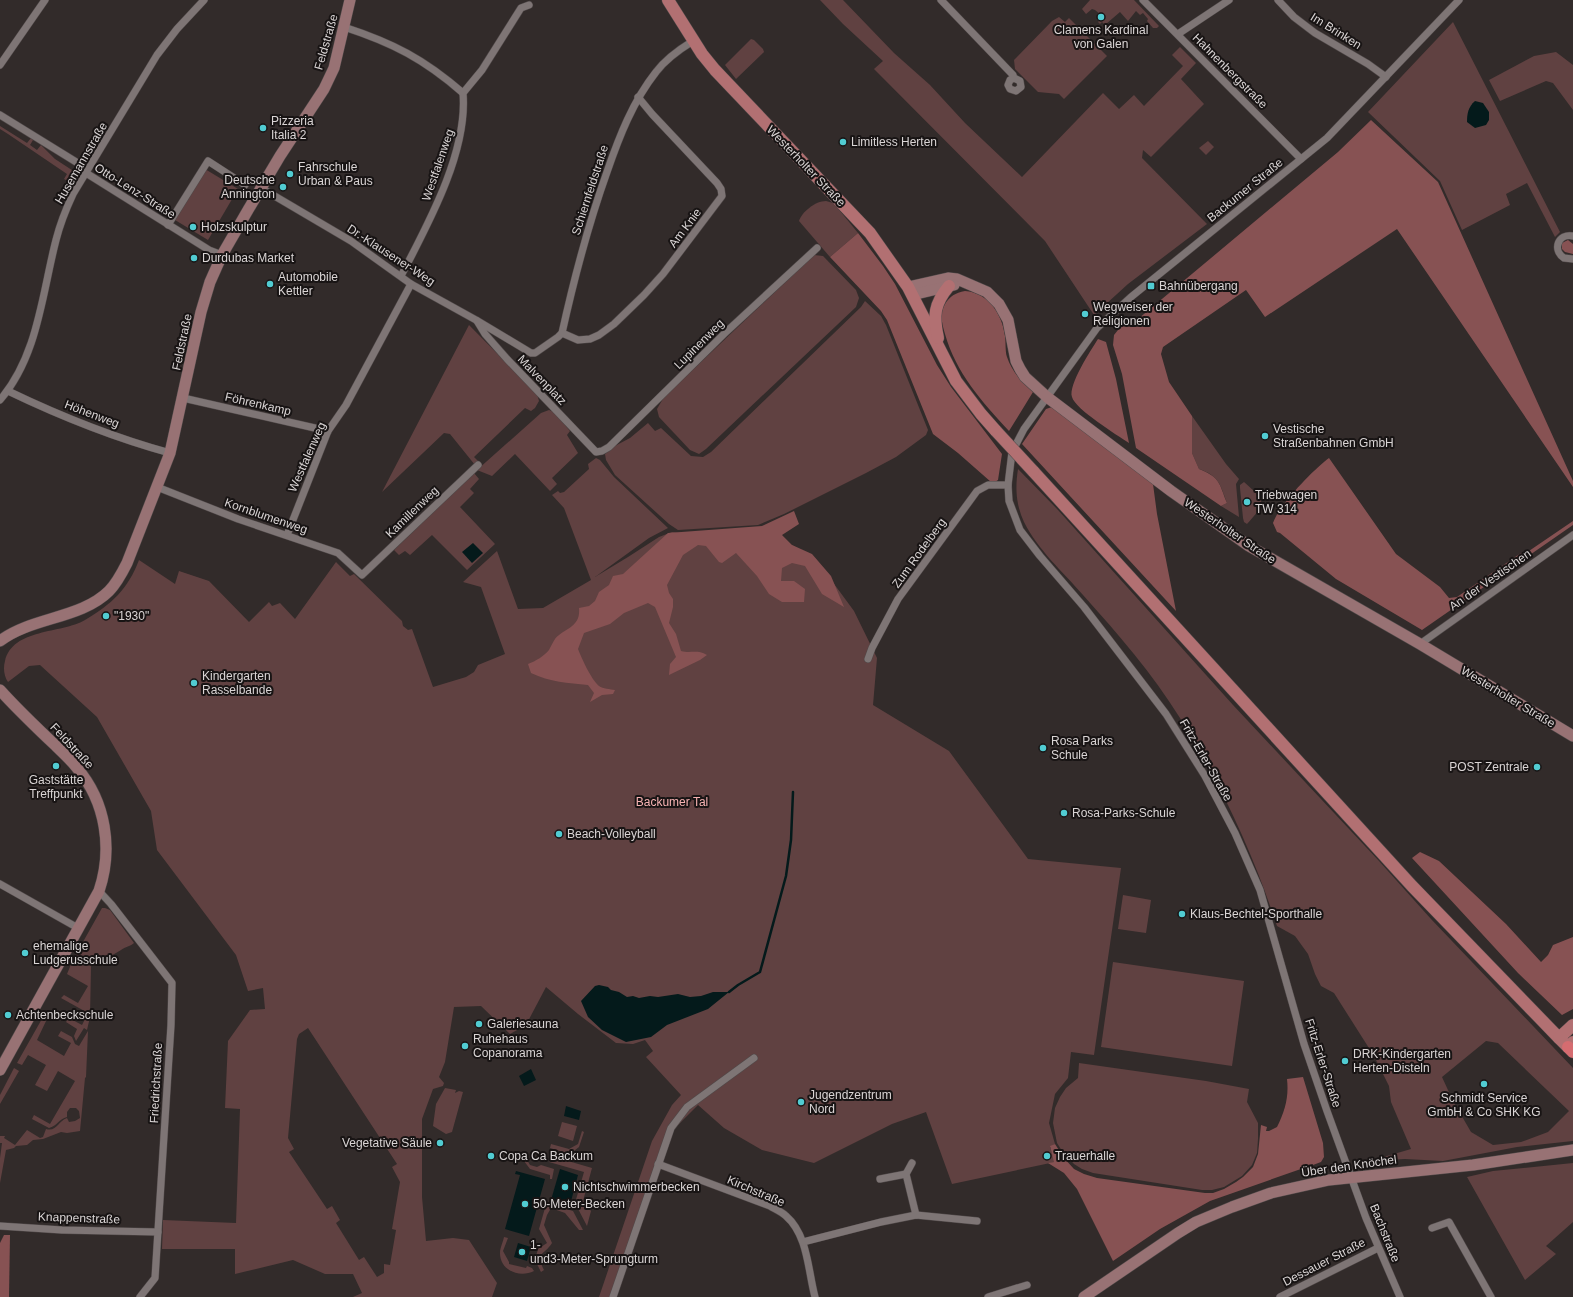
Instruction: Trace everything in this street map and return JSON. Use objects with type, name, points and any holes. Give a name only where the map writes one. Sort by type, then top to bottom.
[{"type":"main road","name":"Feldstraße","points":[[0,641],[23,628],[82,608],[96,601],[110,591],[119,579],[127,563],[170,453],[201,312],[210,282],[222,255],[261,188],[324,89],[334,68],[350,0]]},
{"type":"main road","name":"Westerholter Straße","points":[[668,0],[702,54],[729,87],[870,233],[910,291],[948,278],[966,282],[987,292],[999,304],[1008,320],[1016,361],[1020,369],[1025,377],[1046,396],[1249,546],[1420,644],[1573,736]]},
{"type":"main road","points":[[966,282],[910,291],[956,381],[980,414],[1412,886],[1559,1038],[1572,1047]]},
{"type":"main road","points":[[941,353],[936,328],[936,305],[940,296],[948,286]]},
{"type":"main road","name":"Feldstraße","points":[[0,690],[77,768],[89,785],[98,806],[106,836],[107,855],[99,891],[0,1070]]},
{"type":"main road","points":[[1559,1038],[1573,1025]]},
{"type":"main road","name":"Über den Knöchel","points":[[1084,1297],[1196,1222],[1271,1193],[1323,1181],[1351,1177],[1473,1165],[1573,1150]]},
{"type":"street","points":[[0,65],[45,0]]},
{"type":"street","name":"Husemannstraße","points":[[0,400],[8,391],[23,364],[31,344],[62,218],[73,194],[157,55],[177,29],[204,0]]},
{"type":"street","points":[[942,0],[1010,71],[1014,78]]},
{"type":"street","name":"Hahnenbergstraße","points":[[1143,0],[1301,159]]},
{"type":"street","points":[[1178,34],[1229,0]]},
{"type":"street","name":"Im Brinken","points":[[1278,0],[1294,17],[1315,34],[1368,64],[1386,77]]},
{"type":"street","name":"Backumer Straße","points":[[1046,396],[1097,328],[1112,313],[1327,138],[1459,0]]},
{"type":"street","points":[[344,27],[368,34],[404,50],[434,69],[463,93],[482,70],[521,8],[529,5]]},
{"type":"street","name":"Schiernfeldstraße","points":[[562,333],[579,258],[617,143],[638,97],[656,70],[693,40]]},
{"type":"street","name":"Westfalenweg","points":[[401,276],[430,219],[455,154],[464,116],[463,93]]},
{"type":"street","name":"Am Knie","points":[[562,333],[578,340],[590,339],[599,335],[614,324],[663,274],[722,196],[721,189],[717,183],[638,97]]},
{"type":"street","name":"Otto-Lenz-Straße","points":[[0,115],[81,165],[86,173],[168,225],[209,250],[222,255]]},
{"type":"street","points":[[168,225],[208,161],[245,185]]},
{"type":"street","name":"Dr.-Klausener-Weg","points":[[261,188],[351,241],[411,284],[531,353],[540,350],[562,333]]},
{"type":"street","points":[[1573,236],[1564,236],[1558,243],[1557,248],[1558,252],[1564,258],[1573,259]]},
{"type":"street","name":"Lupinenweg","points":[[596,452],[602,451],[608,447],[725,333],[817,248]]},
{"type":"street","name":"Westfalenweg","points":[[287,535],[328,431],[346,405],[411,284]]},
{"type":"street","name":"Malvenplatz","points":[[476,320],[485,334],[507,359],[596,452]]},
{"type":"street","name":"Höhenweg","points":[[8,391],[96,428],[170,453]]},
{"type":"street","name":"Fritz-Erler-Straße","points":[[1046,396],[1024,429],[1012,452],[1008,485],[1009,501],[1020,530],[1040,556],[1084,607],[1166,714],[1205,776],[1235,833],[1260,890],[1304,1044],[1351,1177]]},
{"type":"street","name":"Föhrenkamp","points":[[183,398],[328,431]]},
{"type":"street","name":"Kamillenweg","points":[[362,575],[478,465]]},
{"type":"street","name":"Zum Rodelberg","points":[[868,659],[872,648],[898,599],[977,491],[988,485],[1008,485]]},
{"type":"street","name":"Kornblumenweg","points":[[156,487],[338,553],[362,575]]},
{"type":"street","name":"An der Vestischen","points":[[1420,644],[1573,535]]},
{"type":"street","points":[[0,884],[78,928]]},
{"type":"street","name":"Friedrichstraße","points":[[99,891],[111,904],[172,982],[155,1278],[140,1297]]},
{"type":"street","points":[[613,1297],[671,1128],[687,1107],[754,1058]]},
{"type":"street","points":[[912,1163],[906,1174],[916,1215]]},
{"type":"street","name":"Kirchstraße","points":[[658,1164],[770,1206],[786,1215],[796,1228],[803,1242],[815,1297]]},
{"type":"street","points":[[880,1179],[906,1174]]},
{"type":"street","name":"Bachstraße","points":[[1351,1177],[1378,1248],[1400,1297]]},
{"type":"street","points":[[803,1242],[881,1222],[916,1215],[976,1221]]},
{"type":"street","points":[[1432,1228],[1448,1222],[1491,1297]]},
{"type":"street","name":"Knappenstraße","points":[[0,1226],[62,1230],[158,1232]]},
{"type":"street","name":"Dessauer Straße","points":[[1280,1297],[1378,1248]]},
{"type":"street","points":[[988,1297],[1027,1285]]},
{"type":"green space","points":[[820,0],[843,0],[894,53],[930,85],[965,123],[1022,177],[1103,93],[1119,109],[1134,95],[1144,106],[1183,66],[1172,55],[1180,47],[1196,63],[1181,79],[1204,104],[1151,157],[1143,150],[1142,158],[1207,224],[1128,284],[1094,315],[1045,241],[874,69],[883,61],[843,24]]},
{"type":"green space","points":[[1090,0],[1134,0],[1159,26],[1157,28],[1153,28],[1143,13],[1140,15],[1136,11],[1128,21],[1120,12],[1106,24],[1107,27],[1105,29],[1103,27],[1105,25],[1102,22],[1100,24],[1098,22],[1101,19],[1101,15],[1092,9],[1086,14],[1082,9]]},
{"type":"green space","points":[[1059,17],[1065,22],[1069,18],[1107,56],[1064,99],[1059,94],[1038,92],[1015,69],[1014,60],[1052,21]]},
{"type":"green space","points":[[1453,22],[1560,232],[1555,237],[1527,183],[1506,194],[1510,205],[1462,230],[1440,181],[1368,112]]},
{"type":"green space","points":[[751,39],[763,49],[764,52],[736,79],[725,65]]},
{"type":"green space","points":[[1556,52],[1573,65],[1573,110],[1553,83],[1546,81],[1500,101],[1489,80],[1534,56]]},
{"type":"green space","points":[[0,126],[27,143],[31,138],[33,140],[30,145],[37,150],[41,145],[55,159],[78,174],[74,181],[70,182],[64,179],[67,174],[0,129]]},
{"type":"green space","points":[[1208,141],[1214,147],[1206,155],[1199,148]]},
{"type":"green space","points":[[205,169],[238,189],[208,240],[175,220]]},
{"type":"green space","points":[[826,201],[833,203],[836,206],[858,233],[830,257],[799,221],[803,214],[813,205]]},
{"type":"green space","points":[[814,255],[823,256],[856,290],[859,298],[856,307],[706,449],[699,454],[690,450],[659,417],[657,409],[664,397]]},
{"type":"green space","points":[[865,301],[881,316],[886,325],[928,430],[926,435],[896,457],[784,514],[758,525],[678,530],[669,524],[615,475],[606,460],[605,454],[613,447],[630,438],[648,423],[655,431],[661,428],[691,456],[703,457],[711,452],[861,307]]},
{"type":"green space","points":[[469,325],[537,394],[539,401],[535,408],[531,411],[525,408],[474,457],[478,461],[475,465],[450,434],[444,433],[382,492]]},
{"type":"green space","points":[[549,410],[554,412],[570,431],[567,435],[578,453],[552,478],[557,484],[550,491],[515,454],[492,476],[477,470],[541,413]]},
{"type":"green space","points":[[1192,416],[1226,464],[1239,479],[1236,484],[1239,517],[1221,506],[1227,503],[1218,482],[1211,475],[1199,469],[1192,453]]},
{"type":"green space","name":"Backumer Tal","points":[[596,458],[600,460],[614,477],[668,528],[649,538],[595,577],[659,537],[672,532],[792,545],[815,558],[854,611],[877,658],[873,705],[949,751],[1028,859],[1121,868],[1094,1055],[1071,1052],[1068,1078],[1055,1094],[1049,1123],[1055,1144],[1050,1147],[1055,1162],[952,1184],[926,1112],[892,1124],[814,1163],[762,1150],[724,1128],[698,1105],[676,1127],[671,1128],[613,1297],[599,1297],[652,1141],[672,1105],[681,1095],[646,1057],[653,1051],[645,1040],[633,1044],[616,1043],[546,987],[526,1025],[510,1034],[481,1006],[454,1007],[445,1062],[439,1077],[444,1083],[443,1086],[433,1089],[422,1119],[422,1197],[426,1241],[453,1238],[469,1240],[497,1283],[492,1297],[353,1297],[362,1293],[353,1274],[325,1274],[293,1260],[235,1274],[235,1249],[162,1249],[163,1220],[236,1223],[240,1109],[225,1108],[228,1041],[250,1010],[265,1009],[263,988],[248,991],[236,955],[157,850],[151,811],[97,717],[40,665],[29,666],[8,682],[5,675],[4,666],[10,650],[28,637],[39,633],[64,628],[85,620],[95,614],[111,602],[124,588],[139,560],[175,584],[179,571],[209,581],[249,622],[269,602],[272,606],[280,603],[295,619],[336,562],[350,576],[354,574],[402,621],[403,626],[408,630],[412,629],[433,687],[466,677],[474,672],[478,665],[505,654],[481,587],[463,582],[497,551],[518,609],[543,608],[591,580],[564,508],[552,495],[558,491],[560,493],[564,492],[589,469],[588,464]],"holes":[[[308,1028],[397,1164],[392,1167],[400,1182],[392,1229],[396,1230],[390,1265],[384,1264],[384,1273],[377,1277],[364,1257],[359,1260],[336,1223],[340,1220],[332,1206],[327,1209],[289,1152],[294,1149],[288,1138],[297,1039],[299,1034]]]},
{"type":"green space","points":[[1018,469],[1058,510],[1233,705],[1379,861],[1431,919],[1573,1068],[1573,1141],[1517,1147],[1443,1161],[1405,1159],[1370,1161],[1411,1149],[1391,1102],[1389,1086],[1374,1056],[1334,993],[1321,986],[1308,954],[1295,936],[1277,926],[1268,899],[1235,819],[1209,768],[1169,701],[1122,639],[1036,542],[1021,516],[1016,490]],"holes":[[[1486,1041],[1498,1043],[1569,1111],[1548,1132],[1521,1142],[1493,1145],[1471,1132],[1453,1101],[1442,1077]]]},
{"type":"green space","points":[[474,473],[479,479],[470,489],[474,493],[460,507],[495,544],[467,570],[432,535],[410,555],[405,551],[399,555],[394,550]]},
{"type":"green space","points":[[1244,482],[1256,493],[1261,502],[1261,506],[1247,524],[1244,522],[1243,518],[1240,488],[1240,485]]},
{"type":"green space","points":[[1123,895],[1151,900],[1146,933],[1118,929]]},
{"type":"green space","points":[[102,908],[110,910],[134,943],[99,962],[87,962],[74,958]]},
{"type":"green space","points":[[72,962],[91,966],[90,1017],[87,1030],[84,1028],[76,1041],[74,1036],[77,1029],[66,1022],[69,1018],[82,1025],[88,1013],[61,998],[64,995],[78,1003],[88,986],[67,974]]},
{"type":"green space","points":[[1113,962],[1244,981],[1232,1066],[1101,1047]]},
{"type":"green space","points":[[43,1017],[47,1019],[37,1040],[64,1056],[71,1043],[58,1036],[61,1031],[72,1037],[75,1044],[79,1046],[88,1031],[86,1077],[80,1131],[67,1133],[61,1132],[43,1139],[33,1140],[27,1145],[16,1146],[6,1150],[0,1183],[0,1158],[2,1143],[0,1143],[0,1136],[5,1136],[4,1138],[15,1145],[27,1130],[40,1138],[43,1137],[46,1129],[50,1130],[55,1128],[64,1119],[67,1118],[69,1122],[80,1118],[79,1111],[76,1108],[70,1108],[67,1112],[67,1117],[49,1128],[32,1119],[34,1115],[50,1124],[75,1081],[58,1071],[47,1091],[35,1085],[46,1065],[28,1055],[22,1065],[17,1063]]},
{"type":"green space","points":[[1079,1063],[1206,1081],[1249,1089],[1247,1102],[1258,1123],[1257,1153],[1252,1165],[1242,1176],[1224,1187],[1212,1190],[1202,1190],[1093,1173],[1082,1169],[1074,1164],[1062,1151],[1057,1143],[1053,1123],[1055,1108],[1060,1097],[1066,1088],[1078,1078]]},
{"type":"green space","points":[[14,1068],[19,1071],[0,1104],[0,1095]]},
{"type":"green space","points":[[445,1088],[456,1090],[455,1093],[459,1091],[463,1092],[452,1132],[446,1134],[433,1126],[436,1104]]},
{"type":"green space","points":[[562,1122],[577,1126],[573,1141],[558,1136]]},
{"type":"green space","points":[[582,1131],[584,1132],[579,1147],[570,1154],[550,1148],[551,1144],[569,1149],[578,1144]]},
{"type":"green space","points":[[551,1156],[592,1168],[583,1201],[591,1211],[587,1226],[575,1203],[584,1172],[549,1162]]},
{"type":"green space","points":[[527,1160],[530,1165],[537,1167],[541,1165],[554,1169],[552,1179],[550,1179],[550,1175],[530,1169],[524,1161]]},
{"type":"green space","points":[[1573,1163],[1573,1222],[1546,1246],[1556,1254],[1525,1280],[1467,1177],[1493,1171]]},
{"type":"green space","points":[[550,1204],[573,1211],[583,1230],[579,1230],[565,1213],[551,1208],[544,1225],[552,1243],[540,1257],[544,1270],[541,1272],[535,1260],[538,1249],[547,1243],[539,1229],[545,1208]]},
{"type":"green space","points":[[504,1237],[508,1238],[503,1251],[509,1264],[526,1268],[527,1266],[532,1268],[534,1271],[523,1274],[517,1273],[507,1268],[503,1264],[500,1249]]},
{"type":"shaded area","points":[[1371,120],[1438,182],[1573,481],[1573,487],[1397,229],[1265,317],[1246,290],[1163,347],[1161,354],[1169,382],[1192,416],[1192,453],[1199,469],[1211,475],[1218,482],[1227,503],[1221,506],[1136,448],[1122,374],[1113,345],[1114,335],[1127,321],[1138,319],[1338,152]]},
{"type":"shaded area","points":[[858,233],[895,284],[937,365],[951,387],[1002,454],[998,480],[995,482],[991,482],[958,453],[933,434],[887,320],[881,311],[830,257]]},
{"type":"shaded area","points":[[1568,240],[1573,244],[1573,254],[1565,252],[1562,249],[1562,243]]},
{"type":"shaded area","points":[[965,291],[981,296],[993,306],[1001,320],[1005,336],[1006,355],[1009,362],[1018,376],[1033,392],[1009,431],[980,398],[963,374],[956,362],[945,334],[942,319],[943,307],[951,297]]},
{"type":"shaded area","points":[[1098,339],[1106,342],[1116,379],[1129,443],[1088,415],[1080,408],[1072,397],[1073,384]]},
{"type":"shaded area","points":[[1052,407],[1153,484],[1157,514],[1176,611],[1022,444],[1046,409]]},
{"type":"shaded area","points":[[1329,458],[1396,554],[1440,587],[1449,598],[1457,597],[1521,553],[1526,553],[1573,521],[1573,525],[1422,630],[1336,579],[1277,532],[1273,523],[1289,497]]},
{"type":"shaded area","points":[[794,511],[799,524],[782,535],[792,545],[812,554],[831,576],[844,607],[822,594],[805,566],[792,563],[782,568],[781,581],[794,581],[805,589],[804,602],[782,602],[769,594],[757,576],[736,553],[722,563],[719,562],[706,546],[698,545],[683,555],[667,585],[669,593],[673,599],[673,607],[669,623],[676,634],[681,651],[700,652],[707,655],[669,675],[670,664],[676,657],[655,607],[648,603],[624,613],[610,624],[584,633],[578,649],[584,663],[596,683],[602,688],[615,690],[613,694],[602,695],[590,702],[594,693],[588,685],[566,683],[531,673],[528,664],[545,654],[559,635],[575,624],[579,615],[579,608],[589,606],[595,601],[599,592],[609,585],[613,576],[623,574],[668,533],[762,526]]},
{"type":"shaded area","points":[[1420,852],[1439,861],[1506,924],[1541,962],[1548,955],[1553,945],[1573,937],[1573,1009],[1562,1015],[1518,973],[1412,858]]},
{"type":"shaded area","points":[[1303,1077],[1323,1143],[1324,1157],[1321,1162],[1313,1165],[1307,1165],[1307,1167],[1210,1201],[1160,1229],[1113,1261],[1077,1189],[1064,1173],[1048,1163],[1054,1162],[1050,1146],[1055,1144],[1064,1158],[1074,1169],[1084,1174],[1097,1178],[1213,1193],[1236,1182],[1253,1167],[1258,1154],[1261,1125],[1267,1127],[1266,1131],[1277,1127],[1286,1104],[1287,1079]]},
{"type":"shaded area","points":[[4,1235],[10,1235],[9,1297],[0,1297],[0,1243]]},
{"type":"water","points":[[1475,101],[1483,103],[1489,112],[1489,120],[1486,125],[1475,128],[1467,122],[1467,116],[1468,111]]},
{"type":"water","points":[[473,543],[483,553],[472,563],[462,552]]},
{"type":"water","points":[[599,985],[608,987],[611,990],[619,992],[627,997],[633,996],[639,998],[678,994],[690,997],[701,996],[713,992],[729,992],[708,1009],[667,1025],[651,1037],[626,1042],[602,1030],[588,1017],[581,1001],[595,986]]},
{"type":"water","points":[[531,1069],[536,1080],[524,1086],[519,1076]]},
{"type":"water","points":[[566,1106],[581,1111],[579,1120],[564,1116]]},
{"type":"water","name":"Nichtschwimmerbecken","points":[[560,1169],[578,1175],[570,1205],[551,1200]]},
{"type":"water","name":"50-Meter-Becken","points":[[516,1171],[545,1179],[529,1236],[505,1229],[520,1175],[515,1174]]},
{"type":"water","name":"1- und3-Meter-Sprungturm","points":[[518,1243],[531,1247],[527,1261],[514,1257]]},
{"type":"waterway","points":[[729,992],[760,972],[786,876],[791,840],[793,792]]},
{"type":"place","name":"Clamens Kardinal von Galen","points":[[1101,17]]},
{"type":"place","name":"Pizzeria Italia 2","points":[[263,128]]},
{"type":"place","name":"Limitless Herten","points":[[843,142]]},
{"type":"place","name":"Fahrschule Urban & Paus","points":[[290,174]]},
{"type":"place","name":"Deutsche Annington","points":[[283,187]]},
{"type":"place","name":"Holzskulptur","points":[[193,227]]},
{"type":"place","name":"Durdubas Market","points":[[194,258]]},
{"type":"place","name":"Automobile Kettler","points":[[270,284]]},
{"type":"place","name":"Bahnübergang","points":[[1151,286]]},
{"type":"place","name":"Wegweiser der Religionen","points":[[1085,314]]},
{"type":"place","name":"Vestische Straßenbahnen GmbH","points":[[1265,436]]},
{"type":"place","name":"Triebwagen TW 314","points":[[1247,502]]},
{"type":"place","name":"\"1930\"","points":[[106,616]]},
{"type":"place","name":"Kindergarten Rasselbande","points":[[194,683]]},
{"type":"place","name":"Rosa Parks Schule","points":[[1043,748]]},
{"type":"place","name":"Gaststätte Treffpunkt","points":[[56,766]]},
{"type":"place","name":"POST Zentrale","points":[[1537,767]]},
{"type":"place","name":"Rosa-Parks-Schule","points":[[1064,813]]},
{"type":"place","name":"Beach-Volleyball","points":[[559,834]]},
{"type":"place","name":"Klaus-Bechtel-Sporthalle","points":[[1182,914]]},
{"type":"place","name":"ehemalige Ludgerusschule","points":[[25,953]]},
{"type":"place","name":"Achtenbeckschule","points":[[8,1015]]},
{"type":"place","name":"Galeriesauna","points":[[479,1024]]},
{"type":"place","name":"Ruhehaus Copanorama","points":[[465,1046]]},
{"type":"place","name":"DRK-Kindergarten Herten-Disteln","points":[[1345,1061]]},
{"type":"place","name":"Schmidt Service GmbH & Co SHK KG","points":[[1484,1084]]},
{"type":"place","name":"Jugendzentrum Nord","points":[[801,1102]]},
{"type":"place","name":"Vegetative Säule","points":[[440,1143]]},
{"type":"place","name":"Copa Ca Backum","points":[[491,1156]]},
{"type":"place","name":"Trauerhalle","points":[[1047,1156]]},
{"type":"place","name":"Nichtschwimmerbecken","points":[[565,1187]]},
{"type":"place","name":"50-Meter-Becken","points":[[525,1204]]},
{"type":"place","name":"1- und3-Meter-Sprungturm","points":[[522,1252]]}]
